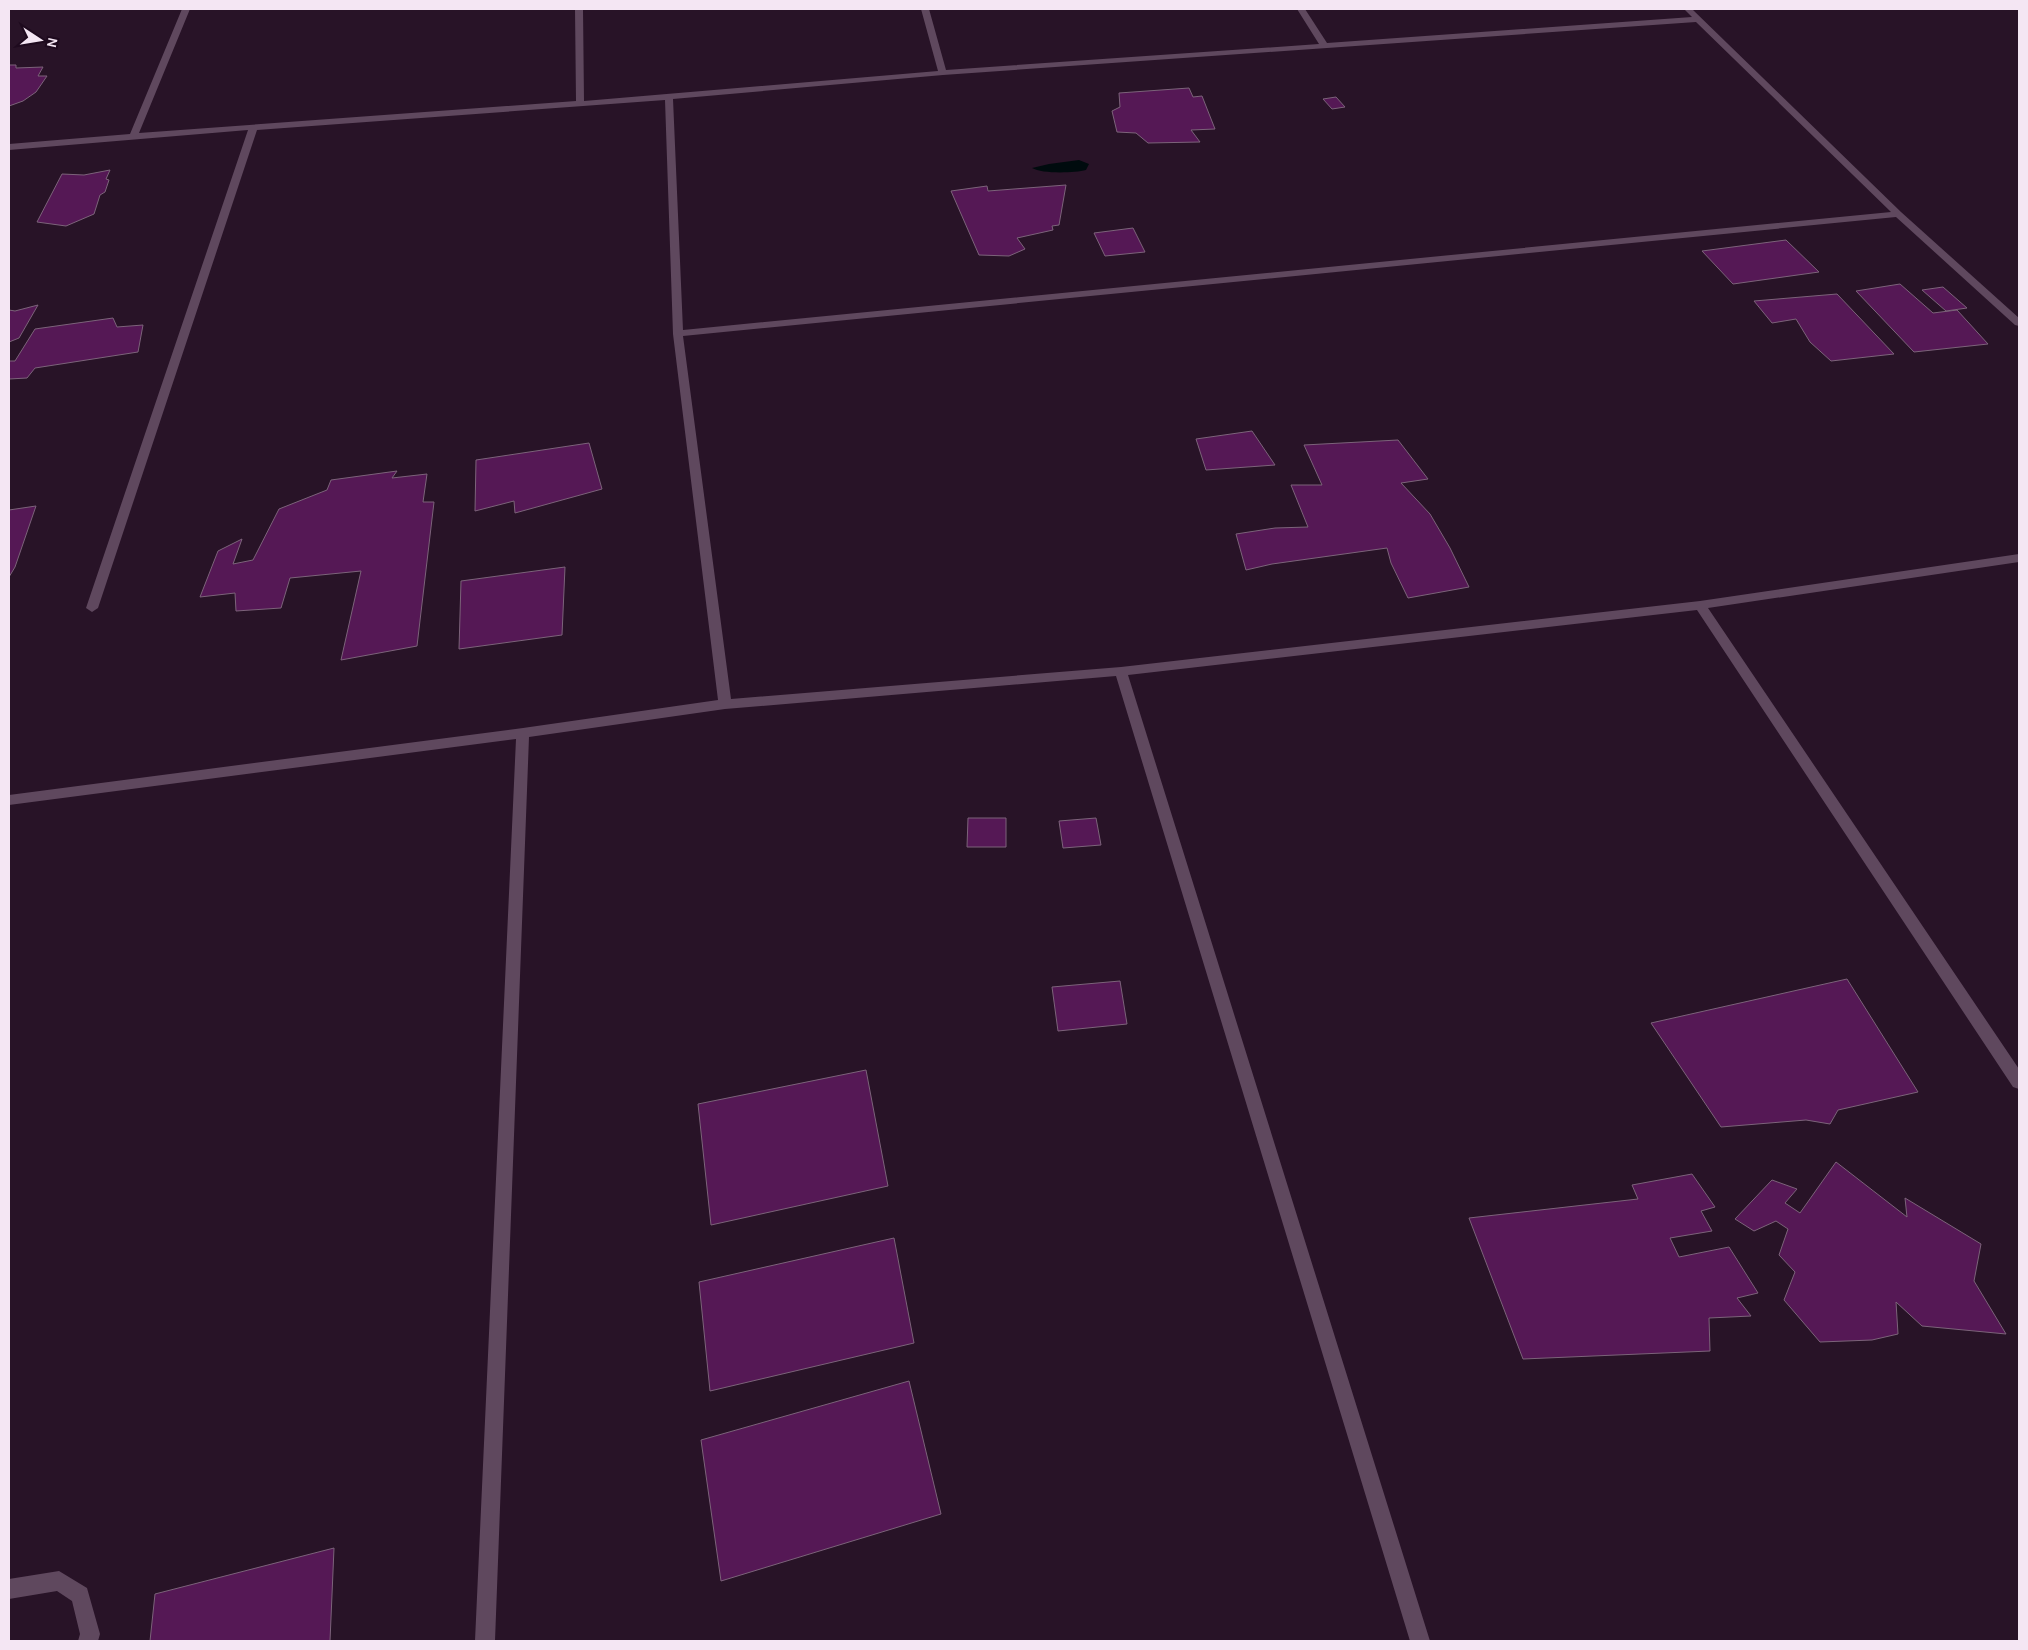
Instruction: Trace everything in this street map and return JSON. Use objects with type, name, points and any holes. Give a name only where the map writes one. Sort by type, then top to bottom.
[{"type":"street","points":[[133,136],[186,9]]},
{"type":"street","points":[[579,9],[580,103]]},
{"type":"street","points":[[925,9],[943,73]]},
{"type":"street","points":[[1301,9],[1325,47]]},
{"type":"street","points":[[1688,9],[1898,214],[2019,323]]},
{"type":"street","points":[[9,147],[133,136],[254,129],[580,103],[669,98],[943,73],[1699,19]]},
{"type":"street","points":[[669,98],[678,334],[725,704]]},
{"type":"street","points":[[92,608],[254,129]]},
{"type":"street","points":[[678,334],[1898,214]]},
{"type":"street","points":[[9,800],[523,733],[725,704],[1121,671],[1700,605],[2019,558]]},
{"type":"street","points":[[1700,605],[2019,1082]]},
{"type":"street","points":[[1121,671],[1420,1641]]},
{"type":"street","points":[[485,1641],[523,733]]},
{"type":"street","points":[[9,1589],[59,1581],[80,1594],[90,1634],[88,1641]]},
{"type":"shaded area","points":[[1079,160],[1089,164],[1086,170],[1058,172],[1032,168],[1049,164]]},
{"type":"building","points":[[9,65],[16,65],[16,68],[43,67],[38,76],[47,76],[36,92],[23,101],[9,106]]},
{"type":"building","points":[[1189,88],[1193,97],[1202,96],[1215,129],[1191,130],[1200,142],[1148,143],[1136,133],[1117,132],[1112,111],[1120,107],[1119,93]]},
{"type":"building","points":[[1336,97],[1345,107],[1332,109],[1323,99]]},
{"type":"building","points":[[110,170],[106,179],[109,180],[105,192],[100,195],[94,214],[66,226],[37,222],[62,174],[84,175]]},
{"type":"building","points":[[1066,185],[1059,225],[1052,226],[1053,230],[1017,238],[1025,249],[1009,256],[979,255],[951,191],[987,186],[988,191]]},
{"type":"building","points":[[1133,228],[1145,252],[1105,256],[1094,233]]},
{"type":"building","points":[[1786,240],[1819,272],[1733,284],[1702,251]]},
{"type":"building","points":[[1900,284],[1933,313],[1957,310],[1988,344],[1914,352],[1856,291]]},
{"type":"building","points":[[1943,287],[1967,308],[1946,311],[1922,290]]},
{"type":"building","points":[[1837,294],[1894,354],[1831,361],[1810,342],[1796,319],[1772,323],[1754,301]]},
{"type":"building","points":[[38,305],[19,338],[9,342],[9,310],[15,311]]},
{"type":"building","points":[[113,318],[117,327],[143,325],[138,352],[35,368],[27,378],[9,379],[9,361],[15,361],[35,329]]},
{"type":"building","points":[[1252,431],[1275,465],[1206,470],[1196,439]]},
{"type":"building","points":[[1398,440],[1428,479],[1401,483],[1430,514],[1450,548],[1469,587],[1408,598],[1391,563],[1387,548],[1272,564],[1246,570],[1236,534],[1275,528],[1308,527],[1291,485],[1322,485],[1304,445]]},
{"type":"building","points":[[589,443],[602,489],[515,513],[514,501],[475,511],[476,460]]},
{"type":"building","points":[[397,471],[392,478],[427,474],[423,502],[434,502],[417,646],[341,660],[361,571],[290,578],[281,608],[236,611],[235,593],[200,597],[218,551],[242,539],[233,564],[253,560],[279,509],[327,490],[331,480]]},
{"type":"building","points":[[36,506],[15,567],[9,577],[9,510]]},
{"type":"building","points":[[565,567],[562,635],[459,649],[461,581]]},
{"type":"building","points":[[968,818],[1006,818],[1006,847],[967,847]]},
{"type":"building","points":[[1096,818],[1101,845],[1063,848],[1059,821]]},
{"type":"building","points":[[1847,979],[1918,1092],[1838,1110],[1830,1124],[1806,1120],[1721,1127],[1651,1023]]},
{"type":"building","points":[[1120,981],[1127,1024],[1058,1031],[1052,987]]},
{"type":"building","points":[[866,1070],[888,1186],[711,1225],[698,1104]]},
{"type":"building","points":[[1836,1162],[1907,1217],[1905,1198],[1981,1244],[1974,1281],[2006,1334],[1922,1326],[1896,1302],[1898,1334],[1872,1340],[1820,1342],[1784,1300],[1795,1272],[1779,1255],[1788,1229],[1776,1221],[1754,1231],[1735,1219],[1772,1180],[1797,1189],[1785,1203],[1800,1213]]},
{"type":"building","points":[[1692,1174],[1715,1207],[1701,1211],[1712,1231],[1670,1238],[1679,1257],[1729,1247],[1758,1293],[1737,1298],[1751,1316],[1709,1318],[1710,1351],[1523,1359],[1469,1218],[1638,1199],[1632,1185]]},
{"type":"building","points":[[894,1238],[914,1343],[710,1391],[699,1282]]},
{"type":"building","points":[[909,1381],[941,1514],[721,1581],[701,1440]]},
{"type":"building","points":[[334,1548],[330,1641],[150,1641],[155,1594]]}]
